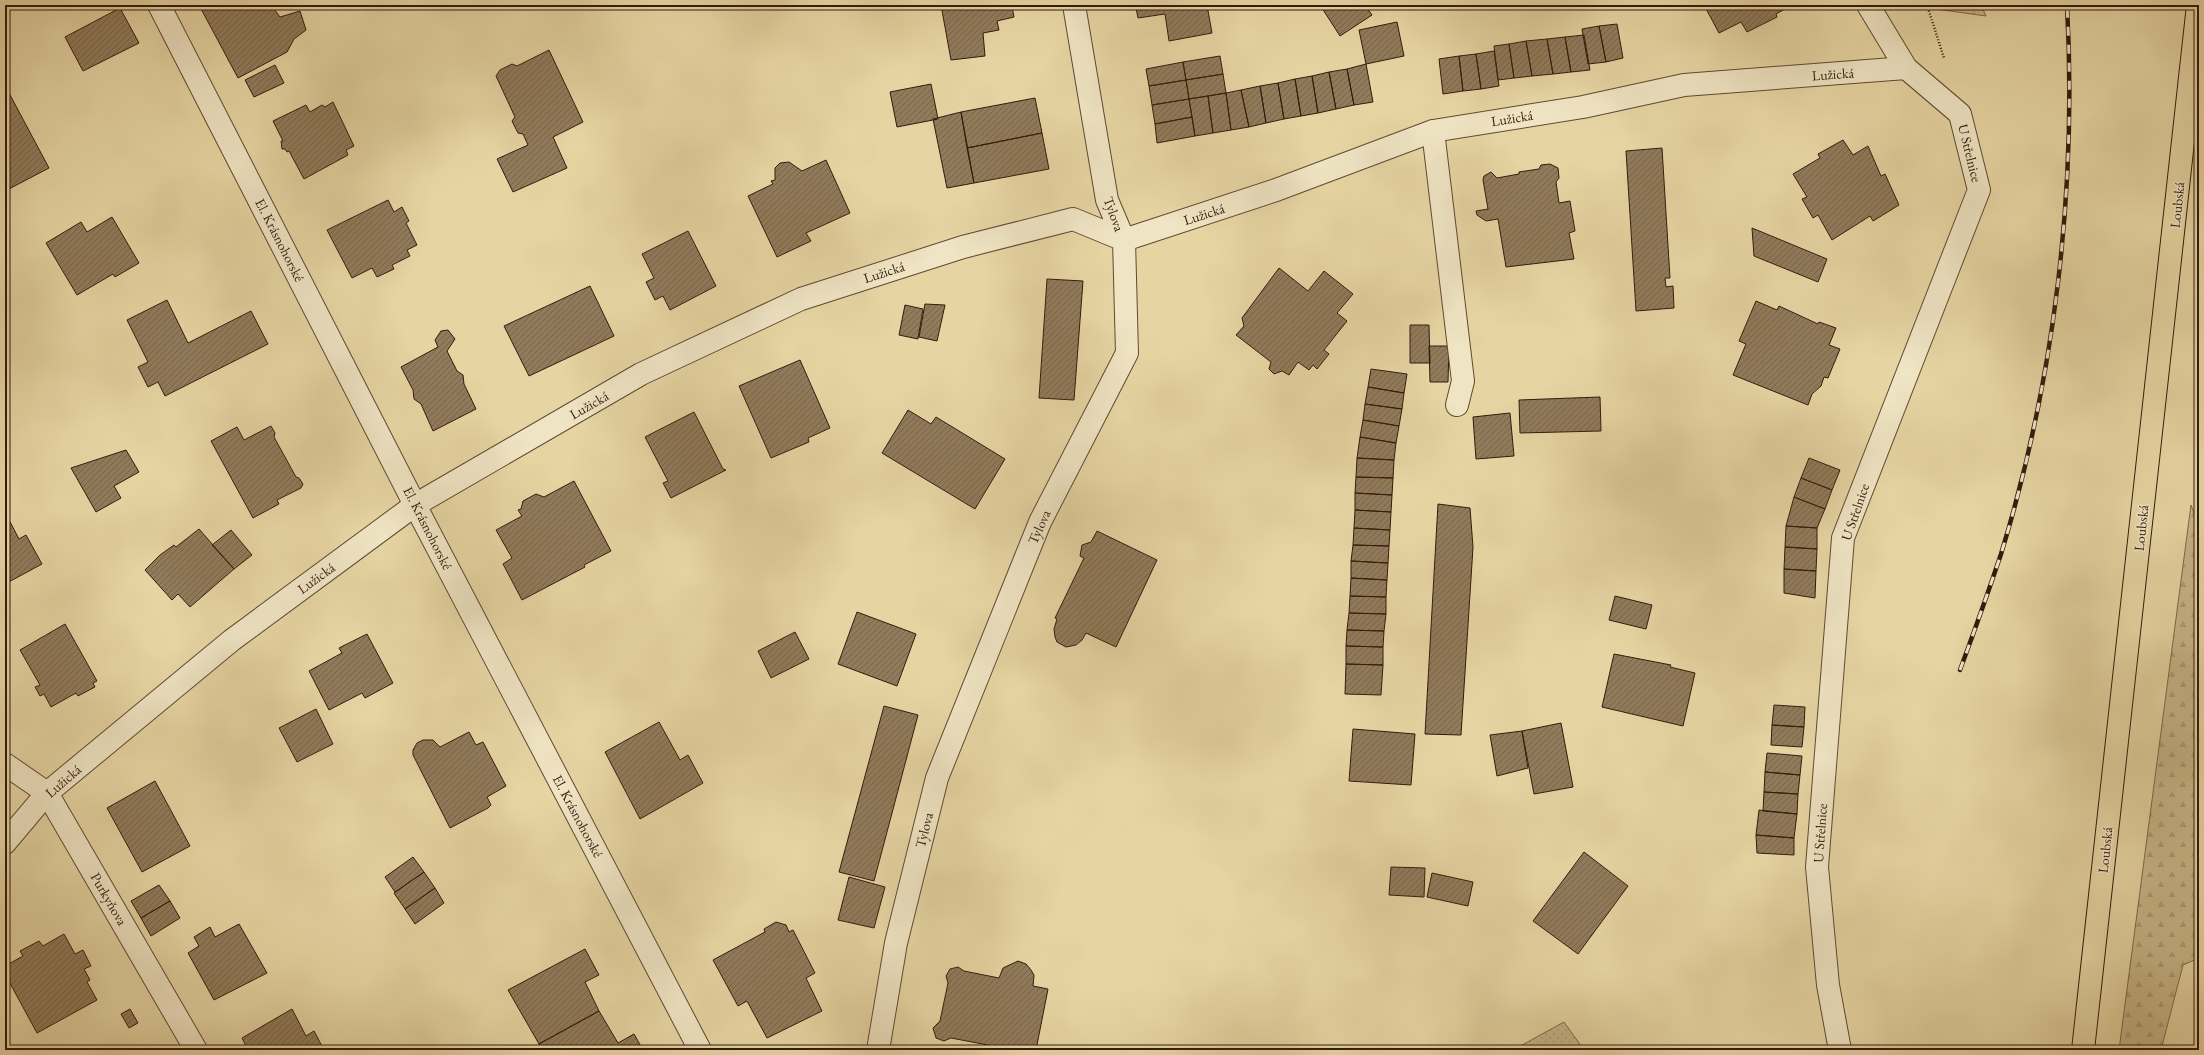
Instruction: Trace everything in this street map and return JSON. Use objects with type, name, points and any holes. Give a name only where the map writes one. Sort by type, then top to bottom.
[{"type":"main road","name":"Loubská","points":[[2083,1050],[2198,5]]},
{"type":"street","name":"El. Krásnohorské","points":[[159,5],[415,505],[700,1050]]},
{"type":"street","name":"Tylova","points":[[878,1050],[895,952],[937,778],[1040,522],[1127,353],[1124,240],[1107,200],[1074,5]]},
{"type":"street","name":"U Střelnice","points":[[1840,1050],[1828,985],[1817,867],[1843,538],[1979,190],[1960,114],[1906,68],[1868,5]]},
{"type":"street","name":"Lužická","points":[[5,843],[47,793],[232,640],[415,505],[641,374],[801,299],[963,246],[1073,219],[1124,240],[1276,190],[1433,131],[1583,107],[1684,85],[1906,68]]},
{"type":"street","points":[[1433,131],[1463,381],[1457,405]]},
{"type":"street","name":"Purkyňova","points":[[5,764],[47,793],[196,1050]]},
{"type":"green space","points":[[1907,5],[1981,5],[1986,16]]},
{"type":"green space","points":[[2191,505],[2199,526],[2199,958],[2183,965],[2161,1050],[2119,1050]]},
{"type":"green space","points":[[1564,1022],[1584,1050],[1513,1050]]},
{"type":"building","points":[[199,5],[271,5],[280,17],[300,11],[306,30],[294,39],[287,52],[238,78]]},
{"type":"building","points":[[941,5],[1015,5],[1016,7],[1012,7],[1014,17],[997,21],[999,30],[983,33],[985,56],[951,60]]},
{"type":"building","points":[[1130,5],[1207,5],[1212,33],[1169,41],[1165,14],[1138,18],[1136,8],[1131,9]]},
{"type":"building","points":[[1320,5],[1365,5],[1372,15],[1340,36]]},
{"type":"building","points":[[1704,5],[1792,5],[1776,14],[1777,17],[1747,32],[1741,22],[1719,33]]},
{"type":"building","points":[[120,8],[139,43],[83,71],[65,37]]},
{"type":"building","points":[[1397,22],[1404,56],[1366,64],[1359,30]]},
{"type":"building","points":[[1617,24],[1623,58],[1606,62],[1599,26]]},
{"type":"building","points":[[1599,26],[1606,62],[1588,64],[1582,29]]},
{"type":"building","points":[[1584,35],[1590,70],[1571,72],[1565,37]]},
{"type":"building","points":[[1565,37],[1571,72],[1553,74],[1547,39]]},
{"type":"building","points":[[1547,39],[1553,74],[1532,76],[1526,41]]},
{"type":"building","points":[[1526,41],[1532,76],[1514,78],[1509,44]]},
{"type":"building","points":[[1509,44],[1514,78],[1498,80],[1494,46]]},
{"type":"building","points":[[549,50],[583,122],[553,137],[567,168],[513,192],[497,159],[528,145],[523,134],[518,133],[512,121],[515,117],[496,76],[500,70],[512,64],[517,66]]},
{"type":"building","points":[[1494,51],[1499,86],[1481,89],[1476,54]]},
{"type":"building","points":[[1476,54],[1481,89],[1463,91],[1459,56]]},
{"type":"building","points":[[1220,56],[1223,74],[1186,80],[1183,62]]},
{"type":"building","points":[[1459,56],[1463,91],[1443,94],[1439,59]]},
{"type":"building","points":[[1183,62],[1186,80],[1149,86],[1146,69]]},
{"type":"building","points":[[1366,64],[1373,102],[1354,105],[1347,69]]},
{"type":"building","points":[[275,65],[284,83],[254,97],[245,80]]},
{"type":"building","points":[[1347,69],[1354,105],[1336,109],[1329,72]]},
{"type":"building","points":[[1329,72],[1336,109],[1318,113],[1312,76]]},
{"type":"building","points":[[1223,74],[1226,93],[1189,99],[1186,80]]},
{"type":"building","points":[[1312,76],[1318,113],[1301,116],[1295,79]]},
{"type":"building","points":[[1295,79],[1301,116],[1284,119],[1278,83]]},
{"type":"building","points":[[1186,80],[1189,99],[1152,105],[1149,86]]},
{"type":"building","points":[[1278,83],[1284,119],[1266,123],[1260,86]]},
{"type":"building","points":[[931,84],[938,119],[897,127],[890,92]]},
{"type":"building","points":[[1260,86],[1266,123],[1249,127],[1241,90]]},
{"type":"building","points":[[1241,90],[1249,127],[1231,130],[1226,93]]},
{"type":"building","points":[[9,93],[49,168],[5,191],[5,95]]},
{"type":"building","points":[[1226,93],[1231,130],[1213,133],[1208,96]]},
{"type":"building","points":[[1208,96],[1213,133],[1195,136],[1189,99]]},
{"type":"building","points":[[1035,98],[1042,133],[967,148],[961,112]]},
{"type":"building","points":[[1189,99],[1192,117],[1155,124],[1152,105]]},
{"type":"building","points":[[333,102],[354,146],[346,150],[348,155],[304,179],[289,151],[287,152],[285,149],[282,149],[281,141],[283,141],[273,121],[306,105],[310,112],[322,105],[325,107]]},
{"type":"building","points":[[961,112],[974,183],[947,188],[933,119]]},
{"type":"building","points":[[1192,117],[1195,136],[1157,143],[1155,124]]},
{"type":"building","points":[[1042,133],[1049,169],[974,183],[967,148]]},
{"type":"building","points":[[1843,140],[1853,155],[1868,146],[1881,176],[1885,174],[1899,205],[1873,221],[1870,216],[1832,240],[1818,215],[1813,218],[1802,199],[1807,197],[1793,174],[1820,158],[1818,154]]},
{"type":"building","points":[[1662,148],[1670,278],[1665,278],[1666,287],[1673,286],[1674,308],[1636,311],[1626,151]]},
{"type":"building","points":[[826,160],[850,213],[806,233],[811,241],[777,257],[748,196],[773,184],[771,181],[775,180],[775,168],[780,163],[789,162],[802,171]]},
{"type":"building","points":[[1550,164],[1558,168],[1559,178],[1556,182],[1559,203],[1570,201],[1575,231],[1569,233],[1574,259],[1506,267],[1498,219],[1486,221],[1477,215],[1476,211],[1488,209],[1483,180],[1484,176],[1491,172],[1497,178],[1519,174],[1519,172],[1539,169],[1541,165]]},
{"type":"building","points":[[388,200],[394,212],[402,207],[409,221],[406,223],[417,245],[407,250],[410,256],[392,265],[394,269],[377,277],[372,268],[352,278],[327,230]]},
{"type":"building","points":[[112,217],[139,263],[115,277],[113,274],[77,295],[46,243],[81,222],[87,232]]},
{"type":"building","points":[[1752,228],[1827,259],[1818,282],[1754,256]]},
{"type":"building","points":[[688,231],[716,286],[670,310],[663,296],[655,300],[646,282],[654,278],[642,254]]},
{"type":"building","points":[[1279,268],[1308,291],[1324,271],[1353,294],[1337,313],[1347,321],[1324,350],[1329,354],[1317,369],[1313,365],[1309,370],[1298,362],[1289,375],[1282,371],[1274,374],[1269,369],[1271,362],[1236,335],[1244,326],[1242,318]]},
{"type":"building","points":[[1047,279],[1083,281],[1074,400],[1039,398]]},
{"type":"building","points":[[590,286],[614,336],[529,376],[504,326]]},
{"type":"building","points":[[167,300],[188,343],[251,311],[268,344],[165,396],[158,382],[148,387],[138,367],[148,362],[127,320]]},
{"type":"building","points":[[1756,301],[1777,310],[1779,306],[1818,324],[1819,322],[1836,328],[1829,345],[1840,349],[1828,378],[1824,377],[1821,386],[1812,394],[1808,405],[1733,375],[1746,344],[1739,341]]},
{"type":"building","points":[[925,304],[945,305],[937,341],[919,337]]},
{"type":"building","points":[[905,305],[923,309],[918,339],[899,335]]},
{"type":"building","points":[[1410,325],[1429,325],[1430,363],[1410,363]]},
{"type":"building","points":[[448,330],[455,339],[447,351],[457,371],[463,375],[464,384],[476,409],[433,431],[421,404],[414,399],[413,390],[401,367],[438,347],[435,340],[441,331]]},
{"type":"building","points":[[1429,346],[1449,346],[1448,382],[1430,382]]},
{"type":"building","points":[[800,360],[830,428],[808,438],[809,442],[771,458],[739,386]]},
{"type":"building","points":[[1371,369],[1407,374],[1404,393],[1368,387]]},
{"type":"building","points":[[1368,387],[1404,393],[1402,409],[1365,404]]},
{"type":"building","points":[[1600,397],[1601,431],[1520,433],[1519,400]]},
{"type":"building","points":[[1365,404],[1402,409],[1399,426],[1363,420]]},
{"type":"building","points":[[908,410],[931,424],[936,417],[1005,459],[975,509],[882,453]]},
{"type":"building","points":[[694,412],[723,469],[726,470],[671,498],[663,483],[668,481],[645,437]]},
{"type":"building","points":[[1510,413],[1514,456],[1476,459],[1473,417]]},
{"type":"building","points":[[1363,420],[1399,426],[1396,443],[1360,437]]},
{"type":"building","points":[[271,426],[275,433],[274,437],[296,477],[299,478],[303,484],[301,488],[277,500],[279,504],[253,518],[211,441],[237,427],[244,440]]},
{"type":"building","points":[[1360,437],[1396,443],[1394,460],[1357,458]]},
{"type":"building","points":[[126,450],[139,472],[114,486],[121,498],[96,512],[71,468]]},
{"type":"building","points":[[1357,458],[1394,460],[1393,478],[1356,477]]},
{"type":"building","points":[[1809,458],[1840,470],[1832,490],[1801,478]]},
{"type":"building","points":[[1356,477],[1393,478],[1392,495],[1355,493]]},
{"type":"building","points":[[1801,478],[1832,490],[1825,509],[1794,497]]},
{"type":"building","points":[[574,481],[611,551],[584,565],[585,567],[522,600],[503,564],[512,558],[496,530],[522,516],[518,510],[521,509],[523,501],[536,494],[544,497]]},
{"type":"building","points":[[1355,493],[1392,495],[1391,512],[1355,510]]},
{"type":"building","points":[[1794,497],[1825,509],[1817,528],[1786,526]]},
{"type":"building","points":[[1438,504],[1470,508],[1473,547],[1461,735],[1425,734]]},
{"type":"building","points":[[1355,510],[1391,512],[1390,530],[1354,528]]},
{"type":"building","points":[[9,520],[19,539],[26,535],[42,564],[5,584],[5,522]]},
{"type":"building","points":[[1786,526],[1817,528],[1817,549],[1785,547]]},
{"type":"building","points":[[1354,528],[1390,530],[1389,546],[1353,545]]},
{"type":"building","points":[[199,529],[234,569],[190,607],[178,594],[172,600],[145,570],[160,555],[174,545],[176,547]]},
{"type":"building","points":[[231,530],[252,555],[234,569],[212,545]]},
{"type":"building","points":[[1097,531],[1157,560],[1116,647],[1086,633],[1082,640],[1076,645],[1066,647],[1057,642],[1055,637],[1054,629],[1057,619],[1055,618],[1084,558],[1080,556],[1082,545],[1091,542]]},
{"type":"building","points":[[1353,545],[1389,546],[1388,563],[1351,561]]},
{"type":"building","points":[[1785,547],[1817,549],[1816,571],[1784,569]]},
{"type":"building","points":[[1351,561],[1388,563],[1387,580],[1351,578]]},
{"type":"building","points":[[1784,569],[1816,571],[1815,598],[1784,593]]},
{"type":"building","points":[[1351,578],[1387,580],[1386,597],[1350,596]]},
{"type":"building","points":[[1350,596],[1386,597],[1386,614],[1349,613]]},
{"type":"building","points":[[1615,596],[1652,605],[1646,629],[1609,620]]},
{"type":"building","points":[[857,612],[916,634],[897,686],[838,664]]},
{"type":"building","points":[[1349,613],[1386,614],[1384,631],[1347,630]]},
{"type":"building","points":[[65,624],[97,681],[93,683],[95,687],[78,696],[76,693],[51,707],[44,694],[40,696],[35,687],[40,685],[20,650]]},
{"type":"building","points":[[1347,630],[1384,631],[1383,647],[1346,646]]},
{"type":"building","points":[[795,632],[809,659],[771,678],[758,651]]},
{"type":"building","points":[[367,634],[393,683],[365,698],[362,693],[329,710],[309,671],[342,653],[339,648]]},
{"type":"building","points":[[1346,646],[1383,647],[1383,665],[1346,664]]},
{"type":"building","points":[[1614,654],[1671,665],[1670,667],[1695,673],[1683,726],[1602,707]]},
{"type":"building","points":[[1346,664],[1383,665],[1381,695],[1345,694]]},
{"type":"building","points":[[1774,705],[1805,707],[1804,727],[1772,725]]},
{"type":"building","points":[[884,706],[918,715],[874,881],[839,872]]},
{"type":"building","points":[[316,709],[333,744],[297,762],[279,728]]},
{"type":"building","points":[[659,722],[680,760],[688,755],[703,783],[640,819],[605,752]]},
{"type":"building","points":[[1561,723],[1573,787],[1534,794],[1522,731]]},
{"type":"building","points":[[1772,725],[1804,727],[1802,747],[1771,745]]},
{"type":"building","points":[[1353,729],[1415,734],[1411,785],[1349,781]]},
{"type":"building","points":[[1522,731],[1528,768],[1497,776],[1490,735]]},
{"type":"building","points":[[469,732],[476,745],[483,742],[506,786],[487,797],[491,805],[488,808],[450,828],[413,755],[413,750],[417,743],[423,740],[433,740],[440,747]]},
{"type":"building","points":[[1767,753],[1802,756],[1800,775],[1765,772]]},
{"type":"building","points":[[1765,772],[1800,775],[1798,794],[1764,792]]},
{"type":"building","points":[[155,781],[190,846],[142,872],[107,808]]},
{"type":"building","points":[[1764,792],[1798,794],[1797,814],[1763,811]]},
{"type":"building","points":[[1759,810],[1797,814],[1794,838],[1756,835]]},
{"type":"building","points":[[1756,835],[1794,838],[1794,855],[1757,853]]},
{"type":"building","points":[[1584,852],[1628,886],[1578,954],[1533,921]]},
{"type":"building","points":[[413,857],[424,872],[395,892],[385,877]]},
{"type":"building","points":[[1391,867],[1425,868],[1424,897],[1389,895]]},
{"type":"building","points":[[424,872],[435,888],[405,909],[394,893]]},
{"type":"building","points":[[1432,873],[1473,882],[1468,906],[1427,897]]},
{"type":"building","points":[[849,877],[885,887],[874,928],[838,920]]},
{"type":"building","points":[[159,885],[170,901],[141,918],[131,901]]},
{"type":"building","points":[[435,888],[444,903],[415,924],[405,909]]},
{"type":"building","points":[[170,901],[180,918],[151,936],[141,918]]},
{"type":"building","points":[[776,922],[786,925],[789,932],[793,930],[815,973],[806,978],[822,1011],[767,1038],[747,1001],[738,1006],[713,960],[765,932],[764,929]]},
{"type":"building","points":[[239,924],[267,973],[214,1000],[188,953],[199,946],[194,937],[210,927],[215,937]]},
{"type":"building","points":[[64,934],[75,954],[83,950],[91,966],[84,969],[90,980],[87,982],[97,1000],[37,1033],[5,974],[5,966],[23,956],[20,951],[39,941],[43,946]]},
{"type":"building","points":[[585,949],[599,975],[585,982],[599,1011],[539,1044],[508,990]]},
{"type":"building","points":[[1018,961],[1026,964],[1034,975],[1033,986],[1048,989],[1036,1050],[1014,1050],[951,1038],[944,1041],[936,1038],[933,1028],[940,1021],[948,983],[946,976],[950,969],[958,967],[964,971],[999,978],[1003,968]]},
{"type":"building","points":[[130,1009],[138,1023],[129,1028],[121,1014]]},
{"type":"building","points":[[292,1009],[306,1036],[314,1031],[324,1050],[248,1050],[242,1038]]},
{"type":"building","points":[[599,1011],[618,1043],[634,1034],[643,1050],[542,1050],[539,1044]]},
{"type":"railway","points":[[1960,670],[2001,554],[2020,487],[2036,420],[2048,351],[2058,282],[2065,213],[2069,74],[2067,5]]}]
